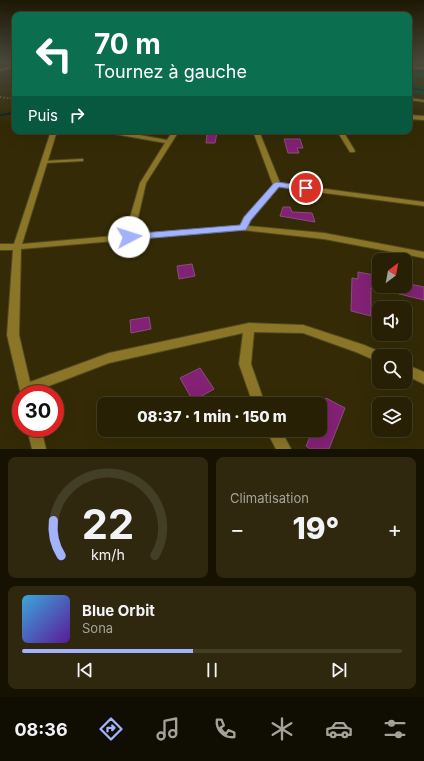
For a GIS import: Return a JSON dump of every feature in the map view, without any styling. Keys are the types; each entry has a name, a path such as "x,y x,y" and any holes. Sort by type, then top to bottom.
{"street":[{"path":"412,100 424,101"},
{"path":"412,117 424,118"},
{"path":"24,385 13,335 18,247 53,134"},
{"path":"125,134 169,142"},
{"path":"129,237 143,183 174,134"},
{"path":"257,134 277,185"},
{"path":"342,134 352,151"},
{"path":"277,185 424,204"},
{"path":"243,228 247,219 277,185"},
{"path":"0,247 18,247 243,228 324,236 424,255"},
{"path":"43,385 109,358 249,327 303,329 360,348 372,354"},
{"path":"249,327 245,364 257,397"},
{"path":"412,372 424,378"},
{"path":"36,437 39,449"},
{"path":"277,437 284,449"}],"lane":[{"path":"44,162 81,160"}],"path":[{"path":"0,97 12,99"}],"green space":[{"path":"412,83 424,86 424,94 412,93"}],"building":[{"path":"207,134 217,134 215,143 206,143"},
{"path":"284,139 300,139 303,148 297,148 299,153 288,153"},
{"path":"283,207 290,207 292,212 312,213 315,222 280,216"},
{"path":"192,264 195,276 179,279 177,266"},
{"path":"358,272 372,275 371,316 351,311 352,278 358,279"},
{"path":"412,284 424,287 424,300 395,293 412,293"},
{"path":"149,317 151,329 131,333 130,320"},
{"path":"200,368 214,389 200,397 191,397 180,378"},
{"path":"327,399 345,408 329,449 310,449 306,446 310,437 327,437"}],"waterway":[{"path":"412,85 414,89"},
{"path":"414,89 424,90"},
{"path":"0,115 9,114 12,112"}],"route":[{"path":"129,237 243,228 247,219 277,185 306,188"}]}
